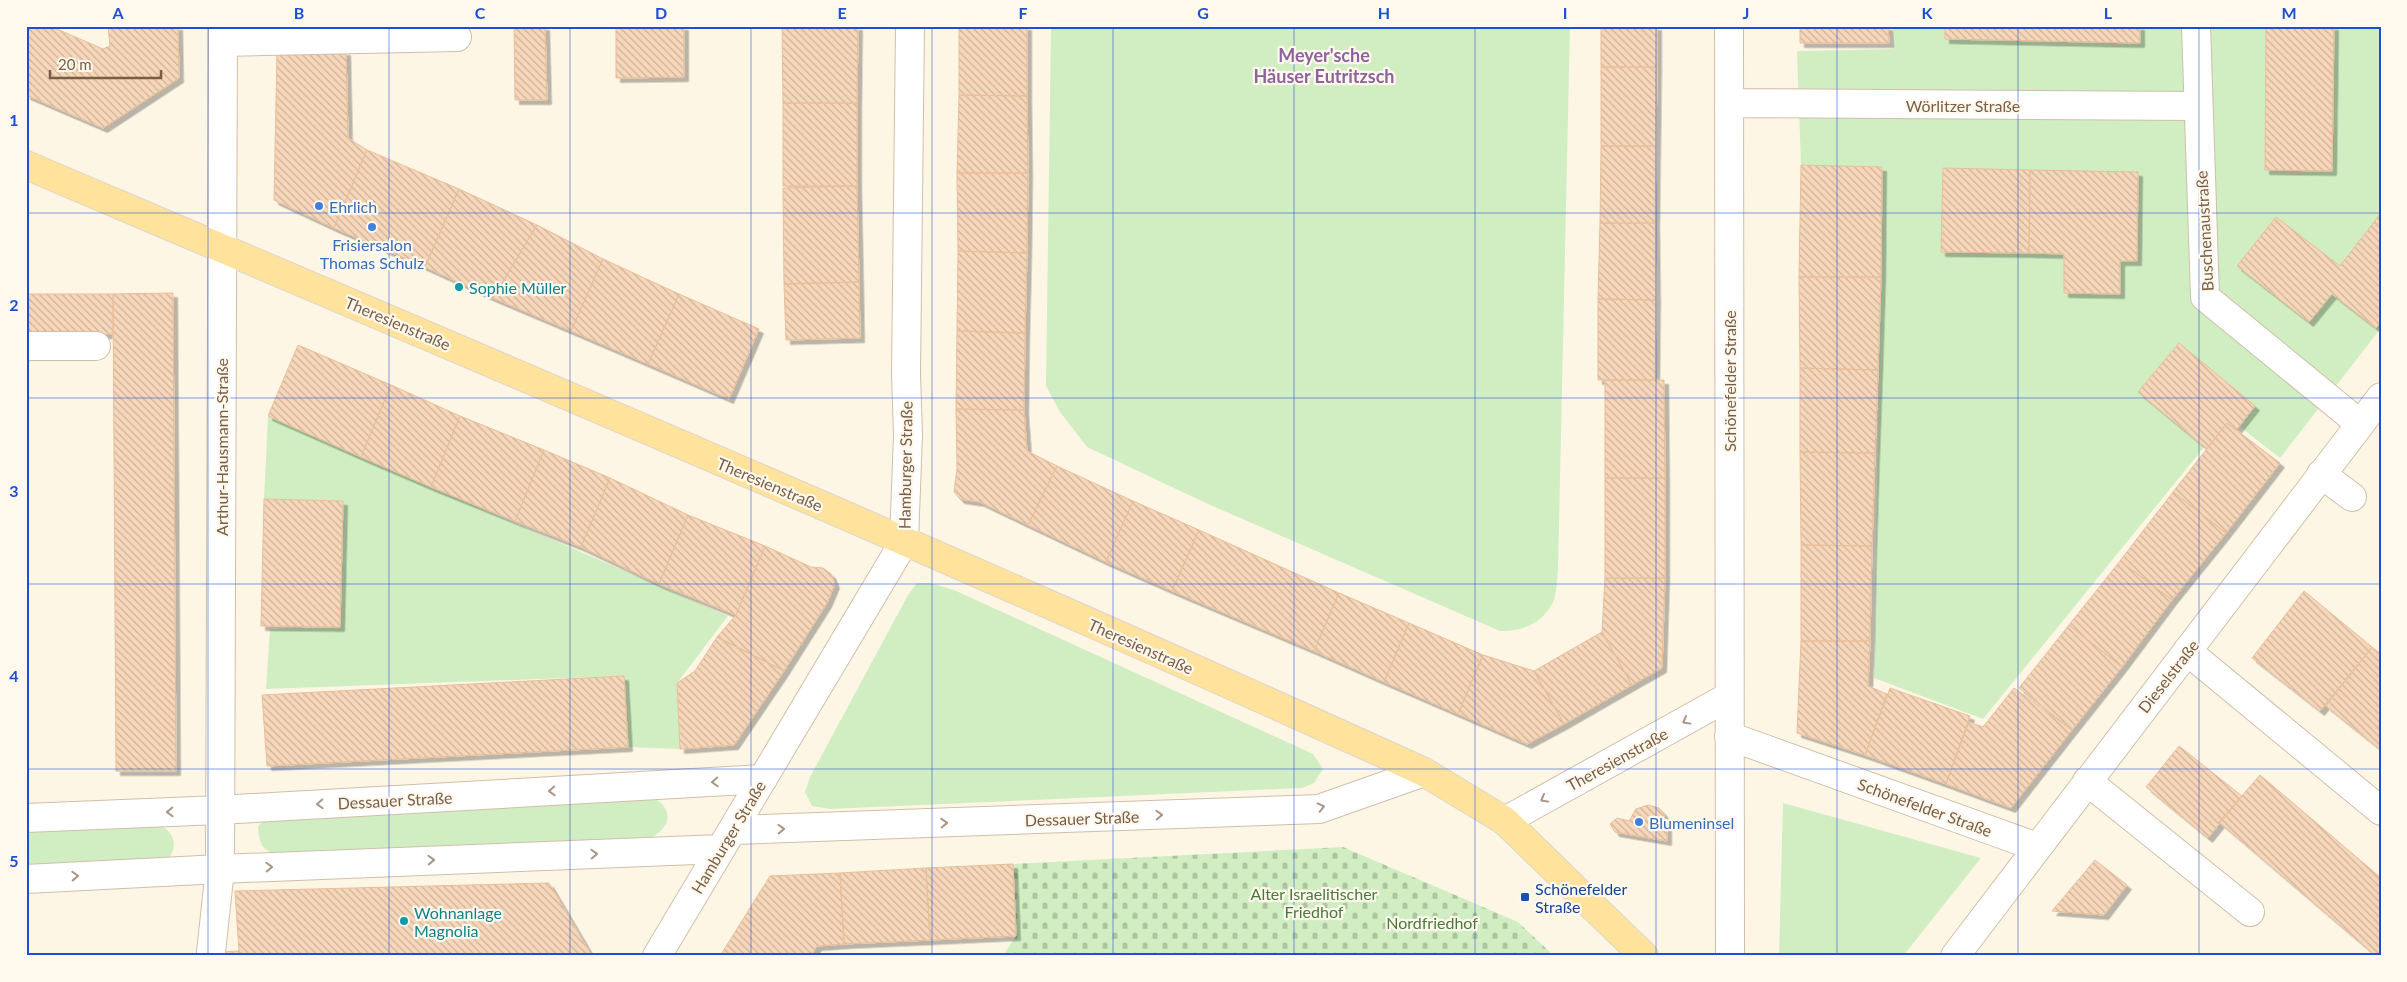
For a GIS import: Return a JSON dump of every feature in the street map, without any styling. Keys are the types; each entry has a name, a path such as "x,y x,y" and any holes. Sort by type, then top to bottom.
{"main road":[{"name":"Theresienstraße","path":"26,165 222,247 904,542 1424,772 1504,821 1633,952"}],"street":[{"name":"Hamburger Straße","path":"656,956 727,840 861,610 904,542 908,434 906,374 910,26"},
{"name":"Schönefelder Straße","path":"1729,26 1728,697 1730,956"},
{"name":"Buschenaustraße","path":"2196,26 2205,297 2360,423"},
{"path":"223,34 457,37"},
{"name":"Arthur-Hausmann-Straße","path":"211,952 220,869 223,34"},
{"name":"Wörlitzer Straße","path":"1729,103 2198,106"},
{"path":"26,346 96,346"},
{"name":"Dieselstraße","path":"1955,956 2381,397"},
{"path":"2321,474 2352,497"},
{"path":"2187,651 2381,811"},
{"name":"Theresienstraße","path":"1504,821 1728,697"},
{"name":"Schönefelder Straße","path":"1729,736 2037,847"},
{"name":"Dessauer Straße","path":"26,879 1319,809 1424,772"},
{"name":"Dessauer Straße","path":"26,818 219,810 763,779"},
{"path":"2087,781 2250,912"}],"green space":[{"path":"1051,26 1570,26 1558,570 1553,602 1544,616 1538,621 1524,628 1500,631 1208,504 1087,447 1060,412 1046,386"},
{"path":"1893,26 2381,26 2381,328 2280,458 2240,427 2255,406 2179,343 2138,392 2205,446 1983,719 1874,678 1882,167 1801,165 1797,51 1893,49"},
{"path":"268,416 728,616 677,683 680,749 628,747 623,676 266,689 270,629 340,627 343,501 264,499"},
{"path":"917,583 930,583 954,590 1313,754 1323,769 1314,783 1302,788 830,809 812,806 805,792 810,777 908,595"},
{"path":"647,794 663,805 668,817 662,829 647,840 284,856 272,853 261,844 258,826 266,818"},
{"path":"1783,803 1981,858 1903,956 1779,956"},
{"path":"157,823 167,830 173,838 174,847 169,859 26,870 26,830"},
{"name":"Alter Israelitischer Friedhof","path":"1343,847 1518,922 1554,956 1003,956 1016,936 1013,864"}],"building":[{"path":"26,26 50,26 103,49 110,46 108,26 178,28 179,78 103,128 26,95"},
{"path":"113,26 178,26 178,28 113,28"},
{"path":"514,26 545,26 547,100 515,100"},
{"path":"616,26 684,26 684,77 616,78"},
{"path":"782,26 858,26 857,103 783,103"},
{"path":"959,26 1027,26 1027,96 959,95"},
{"path":"1601,26 1657,26 1657,67 1601,67"},
{"path":"1800,26 1888,26 1889,43 1800,43"},
{"path":"1945,26 2140,26 2140,43 1945,39"},
{"path":"2266,26 2334,26 2332,171 2265,170"},
{"path":"277,51 346,51 348,138 367,150 334,228 274,200"},
{"path":"1601,67 1657,67 1656,146 1601,146"},
{"path":"959,95 1027,96 1028,173 957,173"},
{"path":"783,103 857,103 857,186 783,186"},
{"path":"1601,146 1656,146 1655,223 1600,223"},
{"path":"367,150 459,189 425,267 334,228"},
{"path":"1801,165 1882,167 1881,277 1799,277"},
{"path":"1943,168 2030,170 2029,253 1941,252"},
{"path":"2030,170 2138,172 2137,261 2120,261 2120,294 2064,293 2064,254 2029,253"},
{"path":"957,173 1028,173 1027,253 958,251"},
{"path":"857,186 859,282 784,284 783,188"},
{"path":"459,189 537,225 493,298 425,267"},
{"path":"2381,213 2381,322 2376,328 2332,294 2309,322 2237,266 2276,217 2340,266"},
{"path":"1600,223 1655,223 1656,300 1598,299"},
{"path":"537,225 603,259 571,331 493,298"},
{"path":"958,251 1027,253 1025,333 957,331"},
{"path":"603,259 679,294 648,364 571,331"},
{"path":"1799,277 1881,277 1878,370 1800,368"},
{"path":"859,282 860,338 786,340 784,284"},
{"path":"173,293 176,771 116,771 113,294"},
{"path":"26,294 113,294 113,334 26,335"},
{"path":"679,294 759,329 729,399 648,364"},
{"path":"1598,299 1656,300 1655,380 1598,380"},
{"path":"957,331 1025,333 1024,410 956,409"},
{"path":"2179,343 2255,406 2236,430 2227,423 2207,449 2138,392"},
{"path":"298,345 391,385 361,457 268,416"},
{"path":"1800,368 1878,370 1875,453 1800,452"},
{"path":"1605,380 1664,380 1665,478 1605,478"},
{"path":"391,385 460,416 431,487 361,457"},
{"path":"956,409 1024,410 1027,451 1057,466 1028,525 980,502 960,499 954,492 957,469"},
{"path":"460,416 544,450 515,521 431,487"},
{"path":"2227,423 2280,463 2226,533 2173,492"},
{"path":"544,450 610,478 581,547 515,521"},
{"path":"1800,452 1875,453 1872,546 1801,545"},
{"path":"1057,466 1133,501 1106,562 1028,525"},
{"path":"610,478 688,515 659,584 581,547"},
{"path":"1605,478 1665,478 1665,578 1605,578"},
{"path":"2173,492 2226,533 2172,600 2120,561"},
{"path":"264,499 343,501 340,627 261,626"},
{"path":"1133,501 1199,530 1172,591 1106,562"},
{"path":"688,515 765,546 736,615 659,584"},
{"path":"1199,530 1339,593 1314,651 1172,591"},
{"path":"1801,545 1872,546 1870,641 1801,641"},
{"path":"765,546 811,567 823,568 831,574 835,584 827,603 784,671 717,637 736,615"},
{"path":"2120,561 2172,600 2122,667 2069,625"},
{"path":"1605,578 1665,578 1662,668 1632,685 1602,632"},
{"path":"2304,591 2372,647 2320,711 2252,658"},
{"path":"1339,593 1409,623 1384,682 1314,651"},
{"path":"1409,623 1483,655 1458,714 1384,682"},
{"path":"2069,625 2122,667 2072,730 2019,688"},
{"path":"1602,632 1632,685 1564,724 1534,671"},
{"path":"717,637 784,671 734,745 680,749 677,683 695,671"},
{"path":"1801,641 1870,641 1868,686 1887,694 1865,755 1797,733"},
{"path":"2372,647 2381,654 2381,750 2326,706"},
{"path":"1483,655 1534,671 1564,724 1527,744 1458,714"},
{"path":"624,676 628,747 267,766 262,695"},
{"path":"1890,688 1970,716 1946,784 1865,755"},
{"path":"2014,688 2072,730 2011,808 1946,784 1969,722 1983,727"},
{"path":"2179,746 2242,796 2208,838 2146,787"},
{"path":"2260,775 2381,878 2381,956 2376,956 2219,822"},
{"name":"Blumeninsel","path":"1648,805 1659,808 1664,814 1663,826 1667,826 1667,841 1615,832 1610,824 1617,818 1629,821 1636,809"},
{"path":"2095,860 2127,885 2104,915 2052,911"},
{"path":"1013,864 1016,936 930,940 926,868"},
{"path":"926,868 930,940 844,944 840,873"},
{"path":"840,873 844,944 817,946 811,956 720,956 770,876"},
{"name":"Wohnanlage Magnolia","path":"549,883 592,956 185,956 185,954 239,951 235,891"}],"place":[{"name":"Ehrlich","path":"319,206"},
{"name":"Frisiersalon Thomas Schulz","path":"372,227"},
{"name":"Sophie Müller","path":"459,287"},
{"name":"Blumeninsel","path":"1639,822"},
{"name":"Schönefelder Straße","path":"1525,897"},
{"name":"Wohnanlage Magnolia","path":"404,921"}],"district":[{"name":"Meyer'sche Häuser Eutritzsch","path":"1324,65"}],"park label":[{"name":"Nordfriedhof","path":"1432,922"}]}
